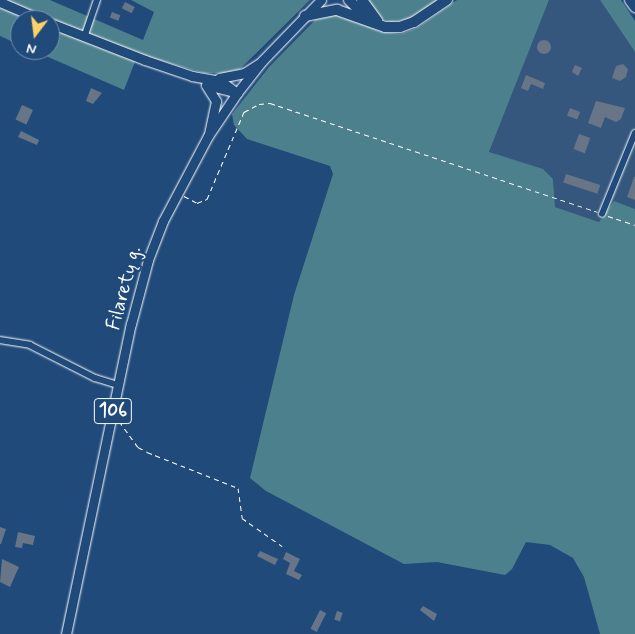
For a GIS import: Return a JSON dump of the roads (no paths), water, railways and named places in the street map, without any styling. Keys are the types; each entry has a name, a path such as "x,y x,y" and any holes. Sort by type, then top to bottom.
{"highway":[{"path":"349,0 366,18"},
{"path":"305,16 337,10 392,28 406,26 447,0"},
{"path":"630,0 635,8"},
{"path":"364,2 379,24"}],"main road":[{"name":"Filaretų g.","path":"66,634 118,385 148,260 176,193 208,136 237,93 262,61 321,0"},
{"path":"0,2 19,10"},
{"path":"60,28 192,76 206,84 237,93"},
{"path":"192,76 215,78 236,76 262,61"},
{"path":"215,78 227,84 237,93"},
{"path":"206,84 216,101 208,136"}],"street":[{"path":"84,38 97,0"},
{"path":"602,214 635,133"},
{"path":"0,340 30,345 95,378 118,385"}]}
